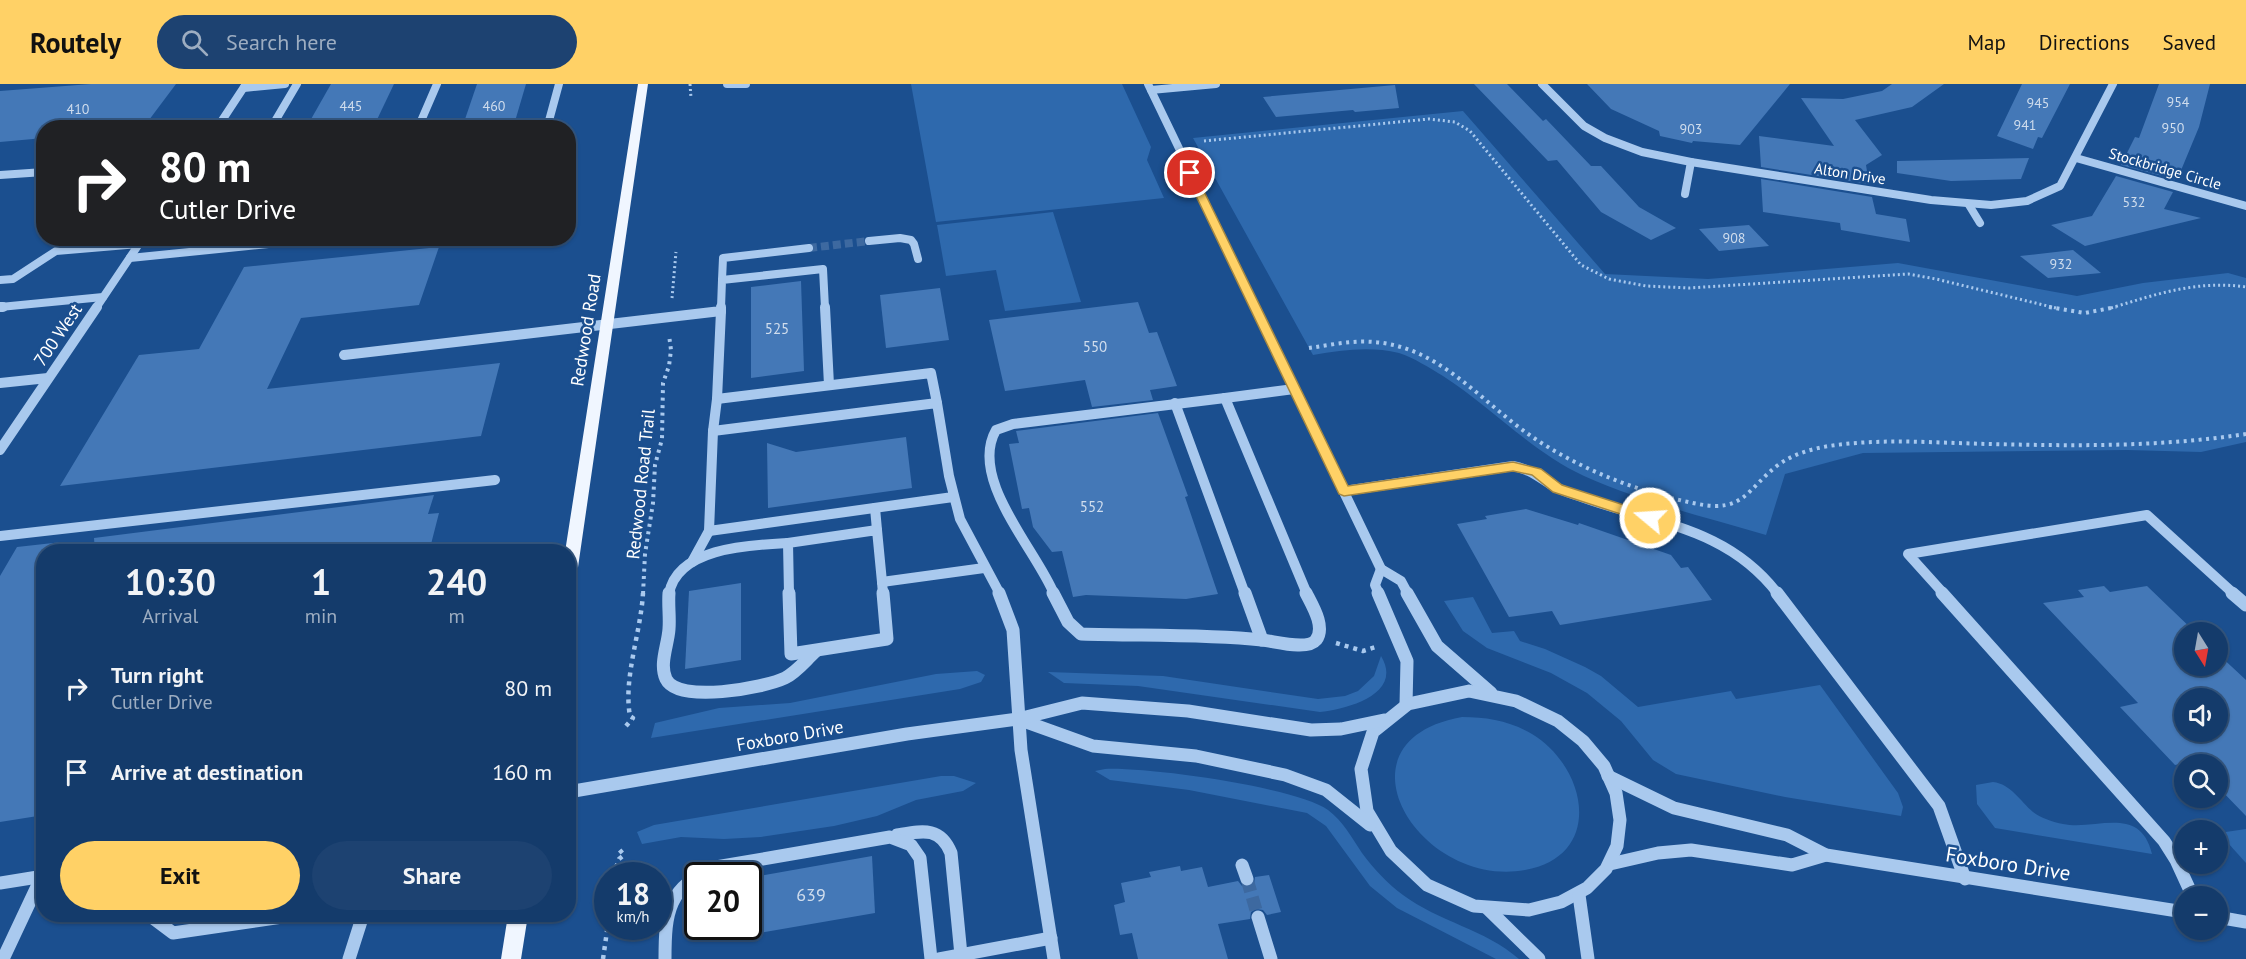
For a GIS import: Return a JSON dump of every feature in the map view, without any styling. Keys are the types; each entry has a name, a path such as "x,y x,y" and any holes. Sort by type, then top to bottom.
{"main road":[{"name":"Redwood Road","path":"574,544 643,84"},
{"path":"511,959 517,922"}],"street":[{"path":"222,120 245,86 285,84"},
{"path":"276,120 297,84"},
{"path":"421,120 436,84"},
{"path":"549,120 559,84"},
{"path":"727,84 746,84"},
{"path":"1216,84 1149,87 1381,569 1401,581 1437,646 1492,694"},
{"name":"Alton Drive","path":"1542,84 1577,120 1605,138 1642,152 1691,162 1969,205 2018,202 2051,192 2060,186 2113,84"},
{"name":"Stockbridge Circle","path":"2076,158 2246,206"},
{"path":"1685,194 1691,162"},
{"path":"0,175 36,172"},
{"path":"1969,205 1980,223"},
{"path":"869,241 896,238 909,240 915,245 918,259"},
{"path":"0,280 13,279 56,251 98,246"},
{"name":"700 West","path":"0,450 137,246"},
{"path":"129,258 248,246"},
{"path":"692,562 709,531 723,258 809,248"},
{"path":"722,280 824,269 829,385"},
{"path":"0,307 104,297"},
{"path":"344,355 721,311"},
{"path":"717,399 932,373 953,497 969,540 1000,593 1013,630 1017,667 1018,719 1030,815 1054,959"},
{"path":"0,383 48,378"},
{"path":"1226,397 1320,625 1318,638 1306,645 1262,640 1081,634 1071,627 1057,606 1047,579 1016,531 999,494 989,446 993,432 998,427 1013,424 1175,403 1226,397 1294,389"},
{"path":"713,431 937,403"},
{"path":"1175,403 1262,640"},
{"path":"1344,491 1513,466 1536,472 1558,489 1710,538 1747,558 1763,574 1939,806 1965,879"},
{"path":"0,536 495,480"},
{"path":"709,531 953,497"},
{"path":"788,543 791,654 887,639 875,508"},
{"path":"2188,886 2171,850 2164,841 1908,554 2147,515 2246,605"},
{"path":"817,650 786,677 774,681 712,692 676,690 670,685 664,671 670,588 677,574 692,562 719,552 877,530"},
{"path":"882,582 984,568"},
{"path":"1381,569 1375,585 1407,661 1406,705"},
{"path":"1446,692 1492,694 1532,706 1569,729 1598,758 1616,794 1620,830 1617,848 1610,864 1602,876 1579,895 1564,902 1527,910 1487,908 1463,902 1419,878 1384,846 1364,807 1360,768 1369,742 1384,720 1406,705 1425,697 1446,692"},
{"name":"Foxboro Drive","path":"576,791 917,732 1018,719 1082,703 1188,711 1311,730 1341,729 1384,720"},
{"name":"Foxboro Drive","path":"1018,719 1093,746 1196,756 1244,765 1310,783 1339,799 1373,827"},
{"name":"Foxboro Drive","path":"1608,776 1674,808 1787,835 1826,855 1965,879 2174,910"},
{"path":"665,959 667,912 671,898 690,878 716,867 928,832 940,835 947,841 951,853 961,955"},
{"path":"890,837 914,844 918,852 922,865 931,959"},
{"name":"Foxboro Drive","path":"1610,864 1658,853 1691,850 1792,866 1826,855"},
{"path":"1242,865 1246,879"},
{"path":"0,883 36,877"},
{"path":"3,959 36,891"},
{"path":"1579,895 1588,959"},
{"path":"1487,908 1539,959"},
{"path":"1258,917 1271,959"},
{"path":"2228,919 2246,922"},
{"path":"158,922 173,933 248,922"},
{"path":"349,959 361,922"},
{"path":"939,959 1051,938"}],"path":[{"path":"690,84 691,98"},
{"path":"1204,141 1429,119 1455,122 1470,131 1581,265 1592,274 1623,283 1657,286 1721,286 1871,274 1910,274 2085,313 2099,312 2169,290 2221,285 2246,287"},
{"name":"Redwood Road Trail","path":"626,726 633,718 630,716 628,705 642,619 645,554 653,504 655,465 662,439 663,383 669,366 671,350 670,317 671,301 675,289 676,252"},
{"path":"1309,348 1375,342 1396,345 1420,353 1458,376 1531,435 1578,463 1645,490 1722,508 1740,502 1756,490 1772,470 1790,457 1814,448 1835,445 1874,443 2188,444 2246,434"},
{"path":"1345,645 1363,651 1379,646"},
{"path":"617,847 624,855 618,862"},
{"path":"603,959 606,940"}],"shaded area":[{"path":"911,84 1122,84 1151,147 1147,160 1164,198 936,222"},
{"path":"1463,111 1605,274 1708,279 1898,263 2077,296 2143,283 2228,273 2246,278 2246,442 2201,452 2127,450 1863,453 1785,474 1766,535 1651,501 1584,476 1547,455 1461,388 1422,363 1399,353 1367,349 1313,355 1193,138"},
{"path":"1053,212 1081,302 1005,311 996,270 946,276 937,225"},
{"path":"1473,597 1492,633 1514,631 1520,641 1545,649 1601,676 1638,707 1731,691 1736,699 1820,685 1898,793 1903,807 1901,816 1785,797 1676,774 1653,760 1621,721 1587,693 1551,673 1487,648 1463,631 1444,601"},
{"path":"1381,656 1386,669 1385,680 1379,690 1357,703 1320,712 1138,686 1064,683 1048,672 1163,676 1318,699 1345,696 1358,691 1374,676"},
{"path":"977,671 985,675 981,682 960,689 651,738 655,723 719,708 790,703 936,674"},
{"path":"1462,717 1498,721 1524,730 1551,749 1566,768 1575,788 1579,810 1577,830 1567,848 1550,862 1525,870 1486,870 1452,857 1423,836 1404,810 1395,781 1400,754 1422,731"},
{"path":"1105,769 1153,771 1221,780 1255,786 1311,802 1328,810 1338,819 1371,865 1403,895 1432,912 1492,940 1519,959 1496,959 1397,908 1370,886 1326,826 1307,813 1189,790 1110,780 1095,771"},
{"path":"941,776 954,776 976,783 963,791 916,800 877,816 834,826 761,837 724,839 681,837 642,844 637,832 654,825"},
{"path":"1993,782 2005,786 2033,812 2051,821 2076,825 2127,824 2138,829 2146,839 2152,854 1995,828 1977,804 1976,785"},
{"path":"2246,829 2246,863 2228,843 2228,832"}],"building":[{"path":"91,84 176,84 149,120 36,120 36,139 0,142 0,91"},
{"path":"331,84 394,84 377,120 311,120"},
{"path":"477,84 526,84 515,120 465,120"},
{"path":"1474,84 1507,84 1543,121 1546,119 1591,166 1601,166 1639,207 1676,228 1651,240 1601,212 1557,160 1548,161"},
{"path":"1587,84 1790,84 1740,145 1693,141 1692,143 1660,136 1659,131 1611,109"},
{"path":"1892,84 1944,84 1912,107 1855,120 1882,155 1866,165 1869,184 1761,167 1759,136 1834,146 1801,98 1843,99 1882,91"},
{"path":"2022,84 2070,84 2042,138 2038,137 2033,149 1997,136"},
{"path":"2159,84 2210,84 2199,127 2177,180 2121,165 2135,137 2139,138"},
{"path":"1395,85 1399,108 1276,117 1263,97"},
{"path":"2029,158 2021,179 1951,181 1897,173 1897,161"},
{"path":"2116,176 2173,192 2164,209 2201,218 2085,246 2051,225 2092,216"},
{"path":"1761,179 1872,197 1876,214 1906,219 1910,242 1841,230 1840,223 1763,212"},
{"path":"1749,225 1769,246 1719,251 1699,229"},
{"path":"439,247 419,305 301,318 267,389 500,363 481,436 60,486 139,355 199,349 244,267"},
{"path":"2073,250 2101,273 2048,278 2020,256"},
{"path":"801,281 804,371 751,378 751,287"},
{"path":"940,288 949,340 886,348 880,295"},
{"path":"1138,302 1149,333 1157,332 1177,386 1150,390 1153,400 1092,407 1085,380 1005,391 989,320"},
{"path":"1158,413 1188,496 1185,497 1218,594 1186,599 1086,595 1073,597 1062,551 1052,552 1033,527 1029,508 1022,509 1009,444 1019,443 1016,431"},
{"path":"906,437 912,488 768,508 767,443 796,452"},
{"path":"434,495 428,514 439,513 431,544 94,544 94,538"},
{"path":"1526,509 1578,525 1579,523 1671,555 1681,568 1688,567 1712,600 1560,625 1552,611 1509,617 1457,524 1487,519 1485,516"},
{"path":"36,545 36,816 0,822 0,576 17,547"},
{"path":"741,583 741,660 685,669 689,591"},
{"path":"2104,586 2110,592 2147,586 2185,622 2174,622 2174,676 2228,676 2228,663 2246,680 2246,816 2228,797 2228,754 2174,754 2174,764 2120,707 2138,703 2043,603 2084,597 2078,590"},
{"path":"872,856 875,913 762,933 762,876"},
{"path":"1180,866 1181,871 1202,867 1208,887 1238,881 1242,886 1249,887 1254,884 1255,877 1269,875 1281,912 1267,915 1263,910 1256,909 1251,912 1250,919 1218,924 1228,959 1138,959 1132,933 1120,935 1114,905 1125,902 1121,883 1151,877 1149,872"}],"tunnel":[{"path":"809,248 869,241"},
{"path":"1247,879 1258,917"}],"route":[{"path":"1190,173 1344,491 1513,466 1536,472 1558,489 1650,518"}]}
